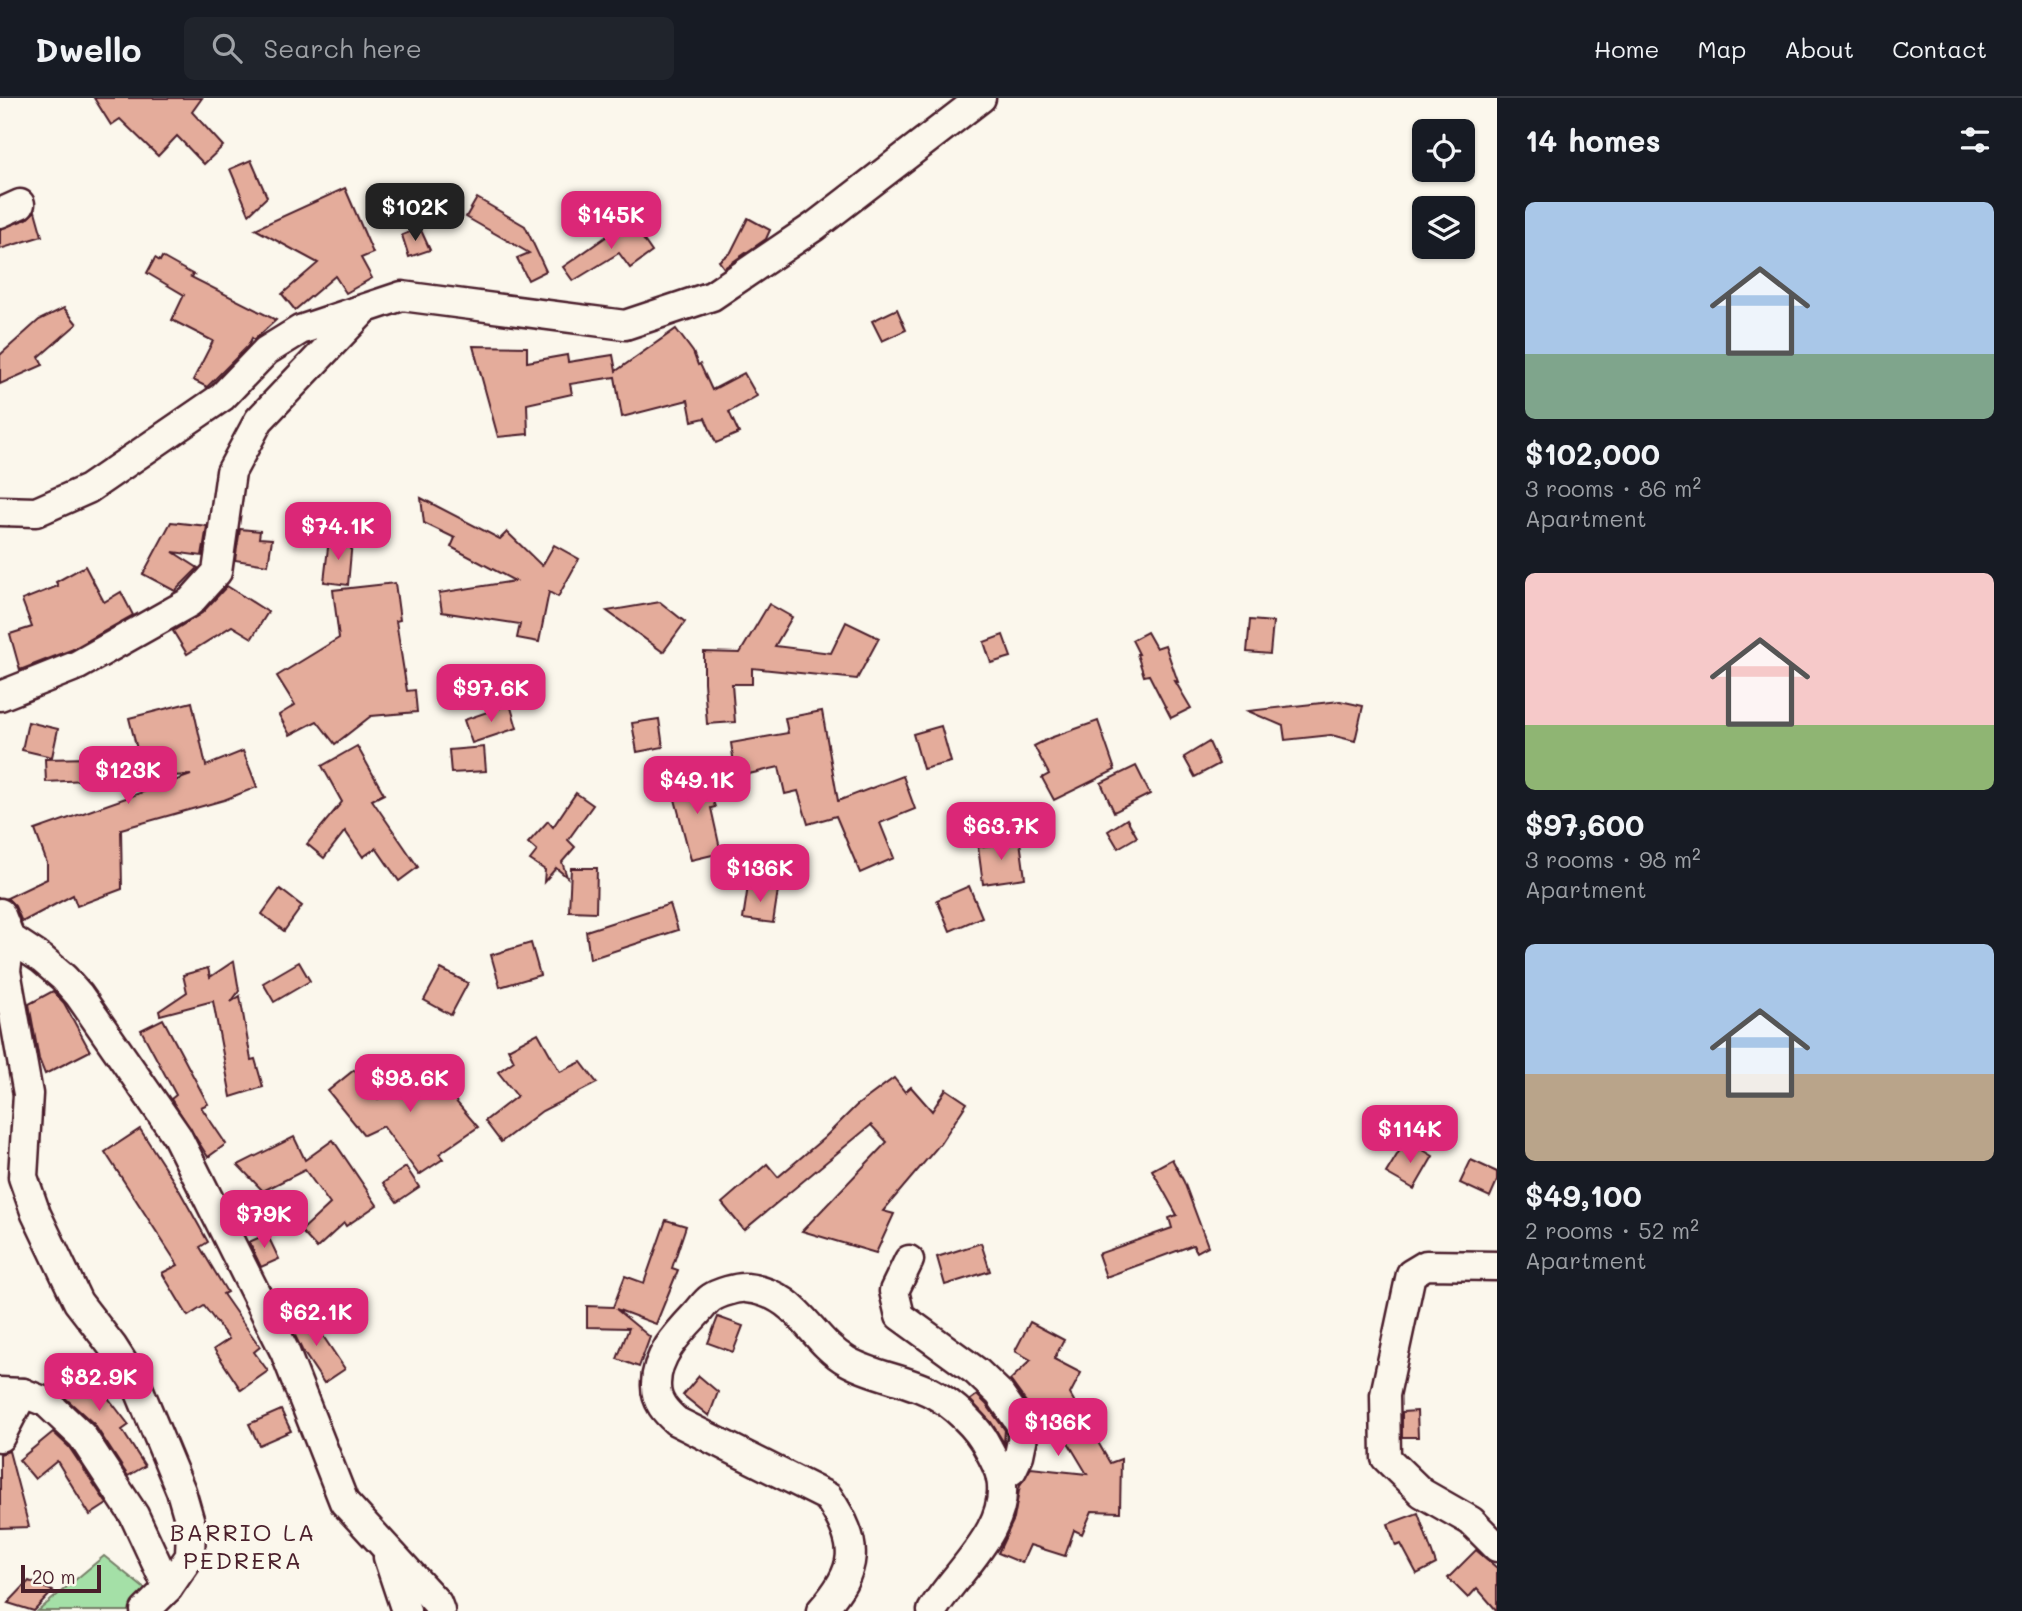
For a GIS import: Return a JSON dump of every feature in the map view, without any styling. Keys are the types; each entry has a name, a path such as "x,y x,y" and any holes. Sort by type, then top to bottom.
{"street":[{"path":"0,511 36,512 88,489 222,397 266,351 300,330 402,296 625,325 712,296 815,226 981,98"},
{"path":"0,696 78,665 190,602 217,572 231,472 259,420 366,307"},
{"path":"5,926 64,978 79,995 177,1136 285,1352 344,1502 437,1604 440,1611"},
{"path":"5,926 6,971 28,1094 23,1177 36,1214 78,1302 112,1346 137,1385 181,1491 191,1526 190,1556 168,1588 145,1611"},
{"path":"909,1260 894,1291 900,1316 977,1372 999,1393 1020,1423 1023,1436 1019,1455 1012,1470 1001,1478"},
{"path":"1497,1266 1426,1265 1411,1274 1385,1395 1386,1458 1422,1493 1471,1521 1497,1547"},
{"path":"821,1611 834,1597 850,1568 851,1544 843,1521 828,1497 677,1421 662,1409 655,1387 661,1361 677,1335 711,1298 744,1287 766,1293 796,1309 830,1348 849,1362 933,1393 960,1414 984,1439 1001,1478 1001,1498 993,1525 980,1549 932,1611"},
{"path":"0,1437 12,1393 46,1402 82,1436 135,1515 168,1588"},
{"path":"385,1547 406,1611"}],"green space":[{"path":"104,1556 151,1594 130,1611 38,1611"}],"building":[{"path":"94,98 202,98 192,112 223,146 204,164 177,136 158,156 120,119 111,125"},
{"path":"251,160 267,197 249,214 230,169"},
{"path":"345,188 373,253 361,258 372,278 346,293 335,276 295,310 282,294 318,263 255,229"},
{"path":"477,198 525,226 546,271 528,280 517,258 529,253 466,217"},
{"path":"35,211 42,236 0,249 0,229 27,219"},
{"path":"748,218 770,230 766,239 724,268 719,261 731,252"},
{"path":"630,220 652,252 630,268 619,253 573,281 563,267"},
{"path":"420,228 430,250 409,257 402,235"},
{"path":"162,257 194,275 191,277 276,320 254,340 252,338 248,346 207,387 193,380 213,341 172,320 184,295 147,273 155,258 160,261"},
{"path":"64,308 77,324 39,357 43,365 0,384 0,355 39,320"},
{"path":"897,309 906,330 882,341 872,321"},
{"path":"676,329 693,352 712,390 744,373 757,396 729,412 739,433 716,443 705,418 692,421 688,400 622,417 615,377 570,384 572,394 527,404 528,434 498,437 473,346 527,347 527,362 567,355 568,362 613,355 616,371"},
{"path":"421,498 500,539 507,532 542,566 554,545 579,559 558,597 549,592 539,642 517,638 520,624 442,612 439,593 515,581 451,547 455,538 424,523"},
{"path":"171,522 207,526 202,556 173,552 198,568 175,591 143,574"},
{"path":"240,529 260,531 259,538 272,539 268,565 235,560"},
{"path":"329,539 352,541 348,585 324,582"},
{"path":"85,566 104,602 121,592 133,615 71,650 20,670 10,634 32,627 22,600 58,586 56,582"},
{"path":"395,583 400,620 396,621 407,691 415,690 417,712 371,716 335,744 317,721 290,735 279,715 295,705 277,676 339,638 333,590"},
{"path":"227,586 268,612 252,638 232,626 187,654 173,631 202,613"},
{"path":"660,602 685,622 663,652 607,611"},
{"path":"769,604 792,617 775,646 831,653 846,622 879,638 857,679 752,668 752,684 732,684 735,722 707,724 704,652 740,653"},
{"path":"1250,620 1273,622 1270,654 1247,652"},
{"path":"1147,632 1156,648 1165,645 1178,682 1175,681 1191,708 1171,718 1149,675 1144,676 1139,654 1132,640"},
{"path":"1003,635 1011,657 991,663 984,642"},
{"path":"1340,701 1363,706 1355,741 1331,735 1285,740 1283,726 1248,711"},
{"path":"192,702 206,766 243,751 257,787 224,800 121,829 122,889 77,906 73,895 22,922 15,906 7,898 47,879 47,863 35,830 191,775 46,782 45,759 139,757 129,718"},
{"path":"510,704 517,728 472,743 464,720"},
{"path":"822,711 838,801 903,776 915,809 880,823 894,858 860,873 836,816 808,824 798,791 785,794 779,767 736,777 731,743 788,733 785,718"},
{"path":"659,719 663,747 637,752 632,723"},
{"path":"1098,721 1115,770 1054,800 1042,778 1049,774 1034,746"},
{"path":"28,722 58,729 52,757 22,750"},
{"path":"941,726 951,762 923,769 913,734"},
{"path":"1209,742 1219,764 1195,777 1184,757"},
{"path":"357,746 384,794 372,800 418,867 399,881 376,848 363,857 345,831 324,858 307,844 342,802 322,766"},
{"path":"484,747 486,771 451,773 449,750"},
{"path":"1136,766 1150,794 1114,812 1101,783"},
{"path":"704,774 715,807 711,808 721,853 691,860 671,784"},
{"path":"576,793 593,805 568,840 575,847 562,862 567,877 556,868 544,882 545,870 530,860 537,851 528,843 548,821 553,827"},
{"path":"1127,819 1137,837 1118,848 1108,831"},
{"path":"1020,841 1025,878 983,884 978,847"},
{"path":"571,868 597,868 596,912 569,911"},
{"path":"748,886 778,890 773,923 743,919"},
{"path":"969,886 982,917 950,931 937,900"},
{"path":"280,889 302,906 284,931 262,914"},
{"path":"670,904 678,930 590,959 586,931"},
{"path":"531,943 540,975 500,987 491,955"},
{"path":"234,961 239,991 231,1002 240,996 251,1060 255,1059 263,1087 231,1097 213,1001 160,1015 159,1011 187,992 183,975 208,968 210,977"},
{"path":"299,962 310,981 274,1002 263,983"},
{"path":"441,969 468,983 451,1015 424,1000"},
{"path":"53,991 64,1003 90,1051 45,1074 39,1059 29,1004"},
{"path":"163,1019 208,1104 201,1107 226,1144 208,1157 171,1099 176,1095 141,1030"},
{"path":"538,1033 560,1072 581,1062 597,1083 542,1111 501,1142 485,1121 517,1096 498,1072 514,1061 508,1049"},
{"path":"444,1063 459,1082 447,1091 478,1127 439,1154 443,1159 419,1175 383,1126 364,1135 328,1091 354,1070 378,1099 427,1068 431,1073"},
{"path":"894,1078 905,1092 911,1087 932,1111 946,1089 967,1103 940,1144 883,1211 894,1214 876,1253 802,1231 887,1142 871,1125 744,1230 722,1203 767,1164 778,1177 824,1138 856,1106"},
{"path":"140,1129 178,1188 208,1242 200,1247 227,1292 223,1294 260,1347 254,1352 268,1371 241,1390 214,1349 229,1339 204,1306 188,1316 162,1273 178,1265 105,1152"},
{"path":"294,1137 305,1160 333,1140 377,1205 346,1226 344,1223 317,1248 301,1231 330,1204 305,1170 263,1191 238,1165"},
{"path":"1406,1140 1433,1156 1414,1189 1386,1173"},
{"path":"1172,1159 1184,1182 1208,1246 1197,1252 1193,1245 1106,1277 1098,1254 1172,1228 1169,1218 1177,1215 1152,1170"},
{"path":"1471,1160 1497,1172 1497,1181 1490,1197 1460,1183"},
{"path":"406,1167 419,1187 397,1202 383,1183"},
{"path":"666,1220 686,1226 672,1268 678,1270 656,1324 616,1309 650,1337 639,1367 617,1359 629,1328 587,1327 587,1306 613,1307 625,1276 644,1283"},
{"path":"267,1234 279,1259 261,1267 249,1242"},
{"path":"981,1243 990,1271 945,1285 937,1257"},
{"path":"307,1312 345,1369 324,1383 302,1350 289,1323"},
{"path":"718,1317 743,1326 733,1352 708,1343"},
{"path":"1030,1322 1064,1340 1054,1359 1081,1373 1070,1394 1110,1463 1121,1459 1120,1512 1092,1511 1082,1534 1074,1530 1065,1556 1030,1545 1022,1563 998,1553 1014,1519 1020,1485 1031,1468 1087,1474 1048,1409 1037,1421 1010,1380 1031,1360 1015,1351"},
{"path":"78,1359 100,1378 96,1382 129,1425 122,1430 145,1466 128,1476 94,1424 53,1387"},
{"path":"699,1376 718,1392 709,1416 683,1395"},
{"path":"977,1395 1005,1430 1004,1443 991,1422 970,1400"},
{"path":"281,1410 291,1431 259,1445 249,1424"},
{"path":"1417,1411 1418,1437 1402,1437 1402,1412"},
{"path":"53,1432 69,1447 107,1504 90,1515 57,1461 35,1479 19,1460"},
{"path":"9,1451 29,1527 0,1528 0,1454"},
{"path":"1418,1513 1436,1564 1417,1574 1401,1544 1396,1546 1388,1524"},
{"path":"1476,1550 1497,1568 1497,1611 1477,1588 1468,1598 1448,1578"},
{"path":"29,1581 53,1591 34,1611 8,1603"}],"district":[{"name":"BARRIO LA PEDRERA","path":"243,1547"}]}
